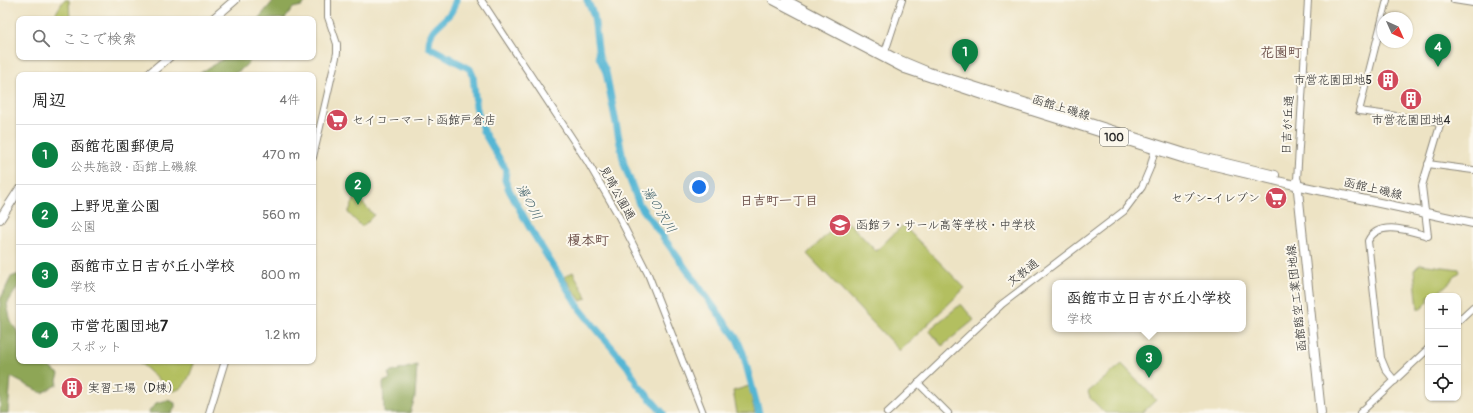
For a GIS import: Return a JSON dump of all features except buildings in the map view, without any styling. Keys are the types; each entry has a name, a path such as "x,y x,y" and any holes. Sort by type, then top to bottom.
{"main road":[{"path":"216,16 235,0"},
{"name":"函館上磯線","path":"773,0 883,55"},
{"name":"函館上磯線","path":"786,0 905,69 930,78 1156,147 1191,160 1425,210 1473,218"},
{"path":"152,72 166,60"},
{"name":"函館臨空工業団地線","path":"1297,183 1321,413"},
{"path":"0,219 16,195"},
{"name":"函館上磯線","path":"1425,210 1473,223"}],"street":[{"path":"316,144 337,53 337,44 328,17 328,0"},
{"name":"見晴公園通","path":"480,0 587,161 616,211 648,274 703,413"},
{"path":"883,55 902,0"},
{"name":"日吉が丘通","path":"1297,183 1310,0"},
{"path":"1387,0 1359,111 1441,122 1422,186 1428,236 1409,230 1383,228 1372,235 1368,244 1381,358 1386,370 1395,381"},
{"path":"1454,0 1473,3"},
{"name":"文教通","path":"887,413 983,320 1013,294 1124,211 1142,187 1150,168 1156,147"},
{"path":"1428,164 1473,170"},
{"path":"1461,318 1473,306"},
{"path":"1360,413 1425,352"},
{"path":"209,413 224,364"},
{"path":"918,383 948,413"}],"green space":[{"path":"64,0 69,0 70,16 54,16"},
{"path":"274,0 307,0 302,6 293,8 287,16 261,16"},
{"path":"221,60 251,60 247,65 236,72 202,72"},
{"path":"356,196 374,215 362,227 348,213"},
{"path":"844,218 876,251 903,225 965,288 900,351 807,254"},
{"path":"1420,264 1459,269 1460,272 1438,293 1425,293 1425,305 1421,309 1418,309 1414,270"},
{"path":"573,272 587,298 581,301 564,277"},
{"path":"16,275 16,290 7,304 11,322 16,330 16,364 45,364 59,374 57,380 58,384 42,393 11,377 8,413 0,413 0,300 11,277"},
{"path":"961,304 974,320 942,346 929,330"},
{"path":"141,364 194,364 185,384 181,388 172,391"},
{"path":"1122,364 1156,400 1142,413 1105,413 1090,398 1088,392"},
{"path":"417,365 415,398 410,413 384,413 383,382 390,379 388,373"},
{"path":"749,386 755,413 737,413 733,391"},
{"path":"168,400 175,403 172,413 148,413 156,403"}],"waterway":[{"name":"湯の川","path":"456,0 451,12 433,31 429,40 429,47 470,69 473,76 476,106 483,131 506,170 505,180 509,190 531,230 580,309 628,367 638,385 663,413"},
{"name":"湯の沢川","path":"587,0 594,16 599,57 606,72 624,164 639,204 737,339 743,353 759,413"}],"place":[{"name":"市営花園団地7","path":"1438,67"},
{"name":"函館花園郵便局","path":"965,72"},
{"name":"市営花園団地5","path":"1388,80"},
{"name":"市営花園団地4","path":"1411,99"},
{"name":"セイコーマート函館戸倉店","path":"337,120"},
{"name":"セブン-イレブン","path":"1276,198"},
{"name":"上野児童公園","path":"358,205"},
{"name":"函館ラ・サール高等学校・中学校","path":"840,225"},
{"name":"函館市立日吉が丘小学校","path":"1149,378"},
{"name":"実習工場（D棟）","path":"72,388"}],"district":[{"name":"花園町","path":"1281,52"},
{"name":"日吉町一丁目","path":"779,201"},
{"name":"榎本町","path":"588,240"}]}
